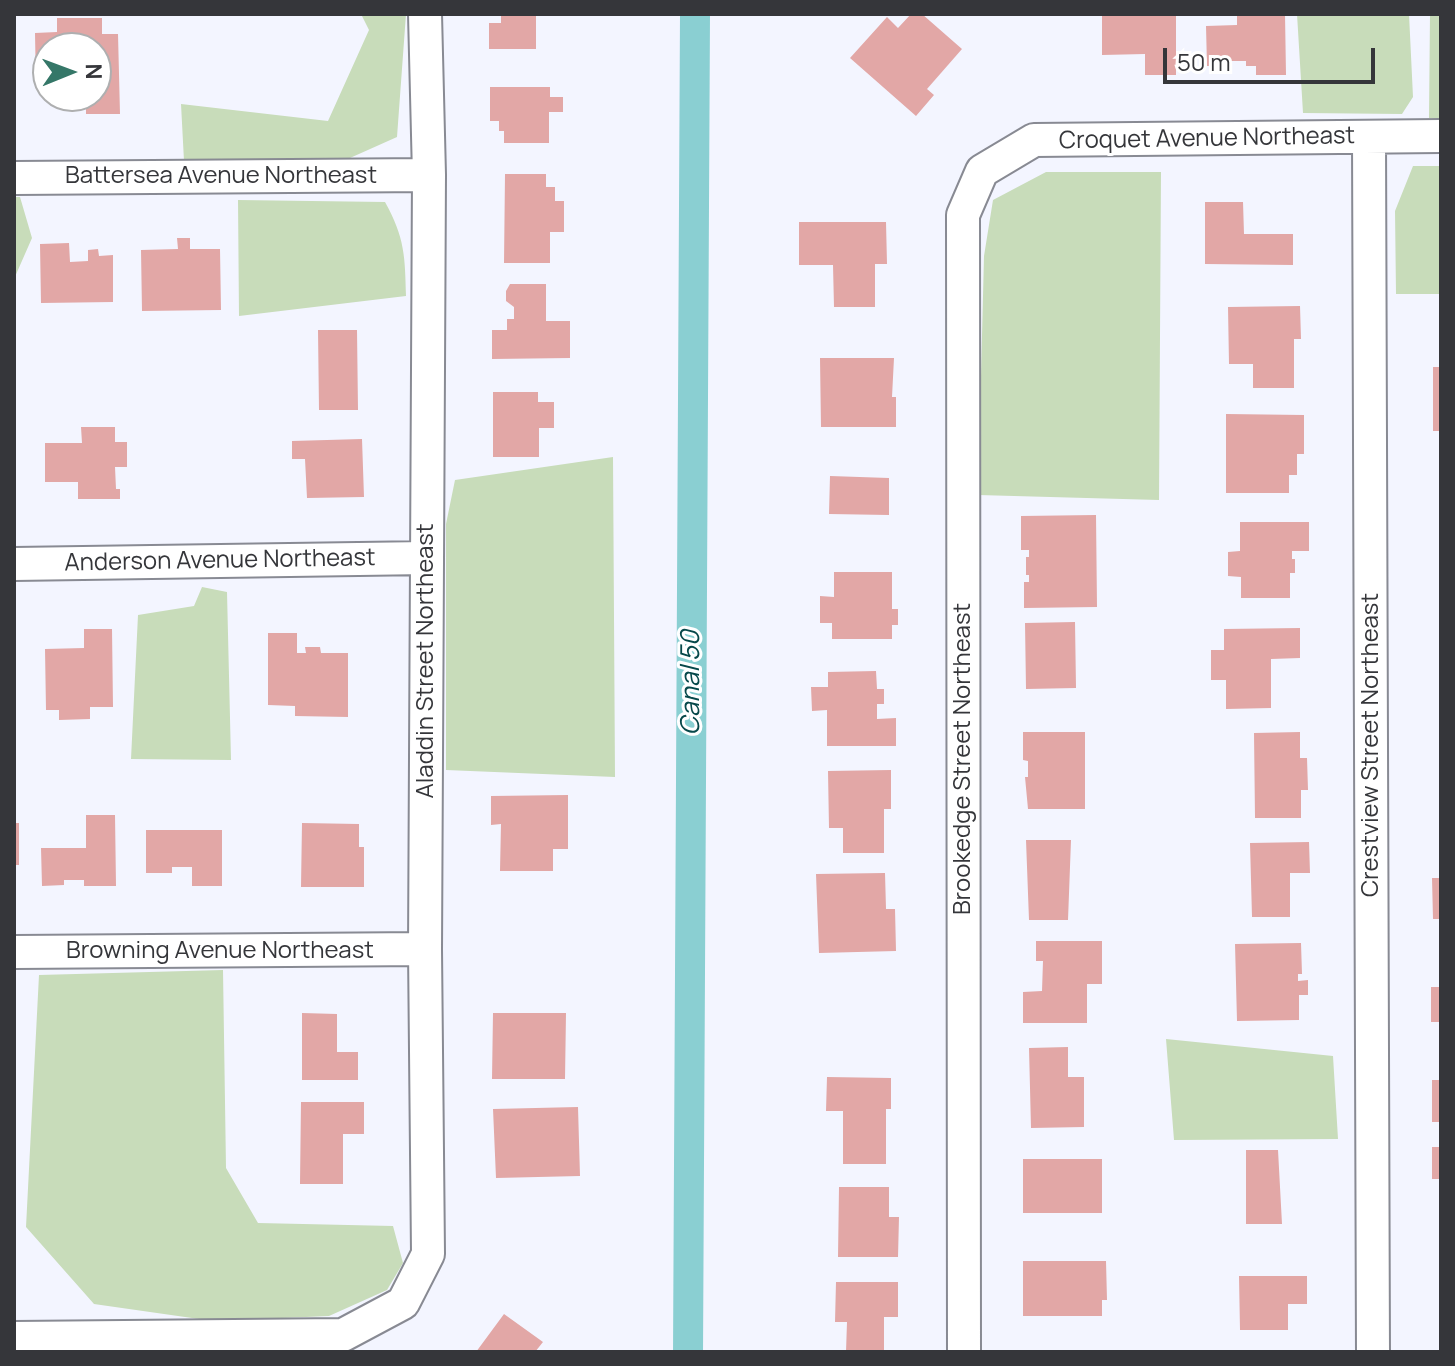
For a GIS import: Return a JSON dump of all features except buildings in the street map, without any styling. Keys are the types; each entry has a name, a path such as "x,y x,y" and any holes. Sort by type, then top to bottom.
{"street":[{"name":"Aladdin Street Northeast","path":"14,1338 343,1335 403,1303 428,1254 425,949 429,175 425,14"},
{"name":"Croquet Avenue Northeast","path":"982,171 1034,140 1441,136"},
{"name":"Crestview Street Northeast","path":"1369,137 1373,1352"},
{"name":"Brookedge Street Northeast","path":"964,1352 963,215 982,171"},
{"name":"Battersea Avenue Northeast","path":"14,178 429,175"},
{"name":"Anderson Avenue Northeast","path":"14,564 427,558"},
{"name":"Browning Avenue Northeast","path":"14,952 425,949"}],"green space":[{"path":"361,14 406,14 397,137 341,162 184,161 181,104 328,121 369,30"},
{"path":"1297,14 1409,14 1413,97 1402,114 1303,113"},
{"path":"1430,14 1441,14 1441,119 1429,118"},
{"path":"1413,166 1441,166 1441,294 1396,294 1395,211"},
{"path":"1046,172 1161,172 1159,500 978,495 984,256 993,200"},
{"path":"14,197 20,197 32,238 14,279"},
{"path":"238,200 385,202 397,226 403,248 406,296 239,316"},
{"path":"613,457 615,777 446,770 446,524 455,480"},
{"path":"202,587 227,592 231,760 131,759 138,615 194,606"},
{"path":"223,970 226,1168 258,1223 393,1226 403,1263 387,1290 329,1316 213,1321 94,1304 26,1227 39,975"},
{"path":"1166,1039 1333,1056 1338,1139 1174,1140"}],"waterway":[{"name":"Canal 50","path":"688,1352 695,14"}]}
